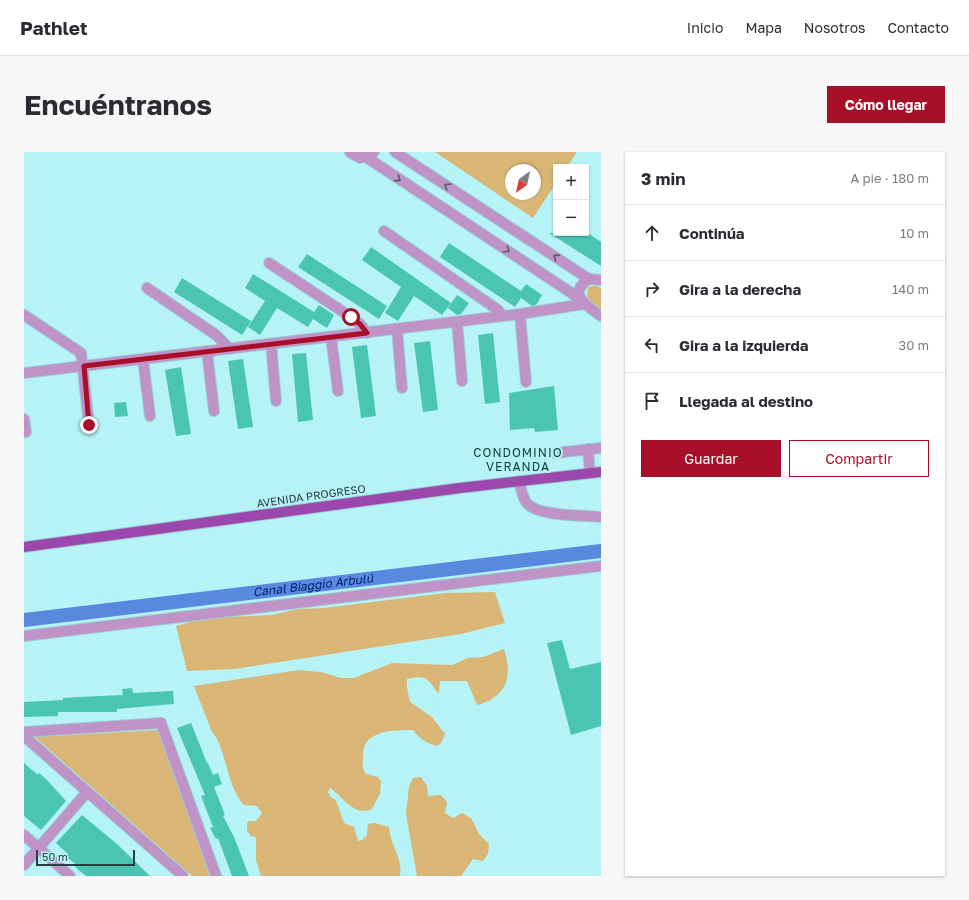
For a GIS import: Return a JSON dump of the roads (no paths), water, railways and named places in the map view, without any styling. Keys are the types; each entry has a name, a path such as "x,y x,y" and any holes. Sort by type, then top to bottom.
{"main road":[{"name":"AVENIDA PROGRESO","path":"24,547 519,481 601,472"}],"street":[{"path":"350,152 355,156 370,155 582,301 601,316"},
{"path":"395,152 589,279 601,280"},
{"path":"384,231 498,310 502,316"},
{"path":"269,263 351,317 360,324 367,333"},
{"path":"582,301 578,292 581,286 589,279"},
{"path":"147,288 216,335 230,349"},
{"path":"24,373 520,314 582,301"},
{"path":"520,314 526,382"},
{"path":"24,315 79,350 82,355 89,425"},
{"path":"457,322 462,381"},
{"path":"397,329 402,388"},
{"path":"331,337 338,391"},
{"path":"271,344 276,402"},
{"path":"207,351 214,411"},
{"path":"143,359 150,416"},
{"path":"24,419 26,432"},
{"path":"555,453 601,448"},
{"path":"588,449 590,473"},
{"path":"519,481 526,502 532,507 547,513 601,517"},
{"path":"24,636 601,566"},
{"path":"24,732 161,723 216,876"},
{"path":"24,736 183,876"},
{"path":"24,865 87,792"},
{"path":"24,835 70,876"}],"waterway":[{"name":"Canal Biaggio Arbulú","path":"24,620 601,551"}],"district":[{"name":"CONDOMINIO VERANDA","path":"518,460"}]}
